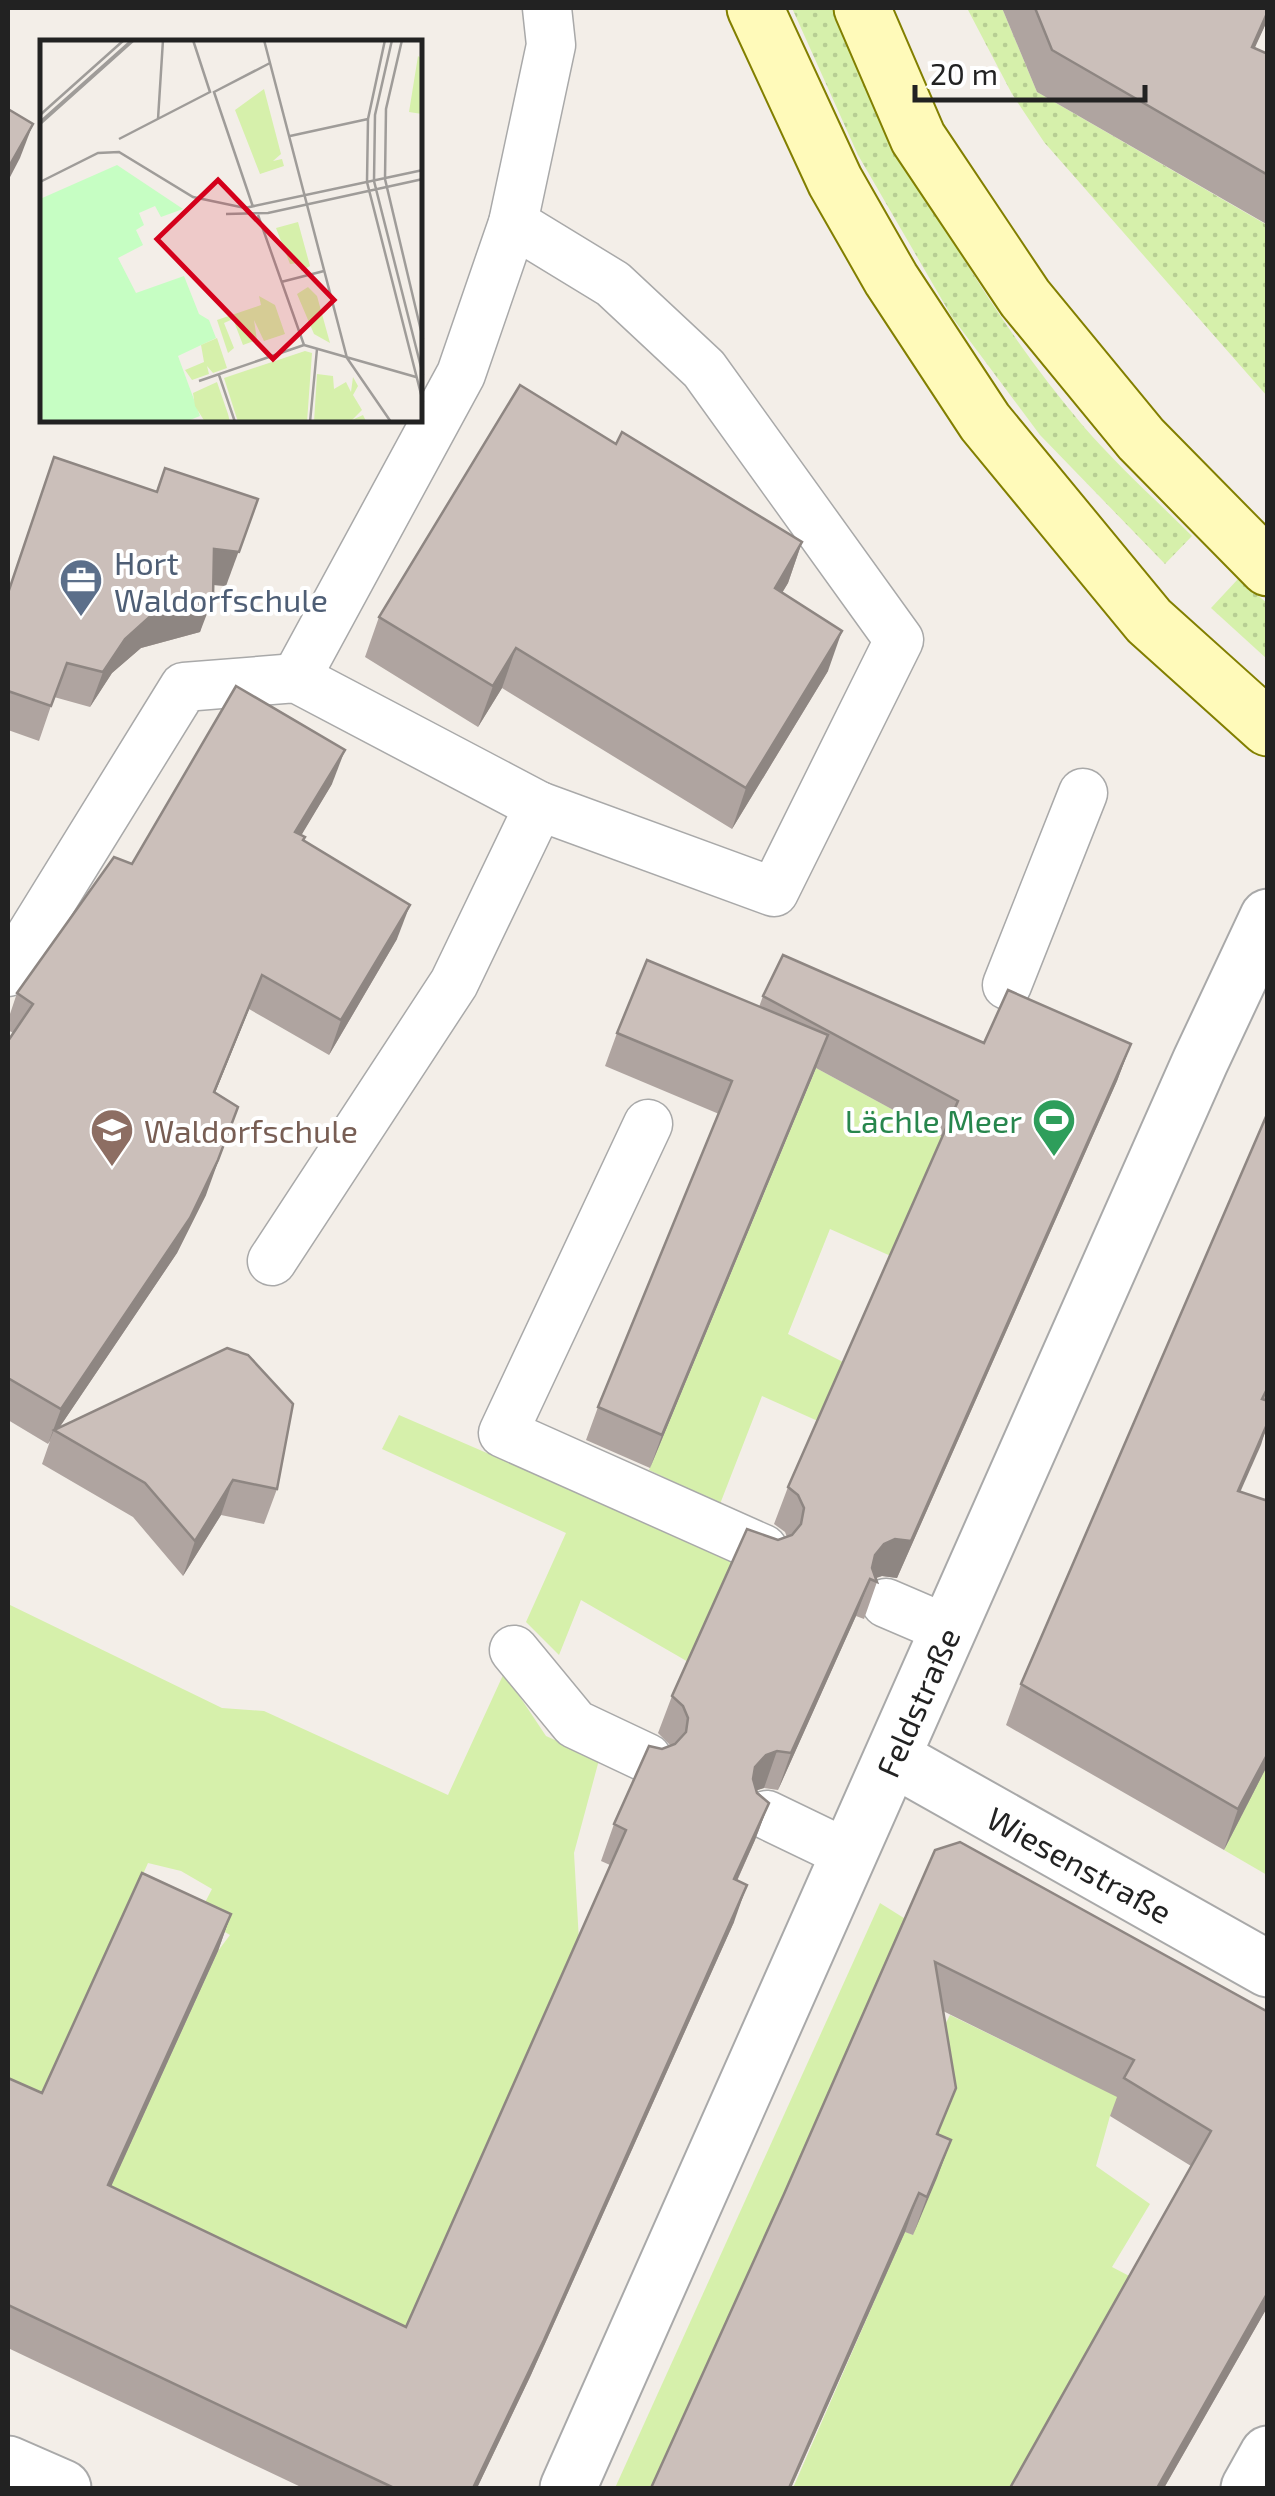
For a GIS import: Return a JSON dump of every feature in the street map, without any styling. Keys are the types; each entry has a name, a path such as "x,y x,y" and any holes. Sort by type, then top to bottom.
{"main road":[{"path":"755,8 835,181 891,279 985,422 1149,621 1268,728"},
{"path":"862,8 918,138 1025,298 1141,439 1268,568"}],"street":[{"name":"Feldstraße","path":"568,2488 1268,916"},
{"name":"Wiesenstraße","path":"894,1758 1268,1969"},
{"path":"1248,2488 1268,2454"},
{"path":"8,2464 62,2488"}],"lane":[{"path":"296,678 462,374 512,223 551,46 546,8"},
{"path":"8,972 184,688 296,678 539,806 774,892 899,640 704,369 613,284 512,223"},
{"path":"1007,985 1083,793"},
{"path":"272,1260 454,984 539,806"},
{"path":"648,1124 504,1433 763,1549"},
{"path":"886,1603 949,1630"},
{"path":"514,1650 575,1724 647,1758"},
{"path":"766,1815 850,1855"}],"green space":[{"path":"792,8 835,8 915,173 1010,330 1084,427 1192,536 1165,564 1040,435 952,317 858,155"},
{"path":"967,8 1002,8 1037,92 1267,225 1267,396 1044,142 1012,94"},
{"path":"1238,579 1267,603 1267,659 1211,608"},
{"path":"816,1068 945,1138 893,1257 830,1229 788,1334 845,1363 820,1422 762,1396 720,1504 649,1470"},
{"path":"399,1415 736,1561 690,1663 581,1600 559,1655 526,1622 566,1533 382,1449"},
{"path":"8,1604 222,1708 264,1711 448,1795 504,1673 546,1736 599,1760 574,1853 579,1941 391,2364 95,2221 218,1951 230,1935 198,1916 212,1889 181,1871 148,1863 29,2129 8,2120"},
{"path":"1267,1764 1267,1875 1224,1850"},
{"path":"880,1903 907,1920 655,2488 615,2488"},
{"path":"950,2015 1069,2073 1123,2092 1110,2116 1096,2166 1150,2204 1112,2267 1135,2279 1019,2488 793,2488 884,2279 880,2276 900,2229 913,2235 930,2054"}],"building":[{"path":"1035,8 1268,8 1252,47 1268,54 1268,175 1052,50"},
{"path":"8,109 33,124 8,168"},
{"path":"520,385 616,444 622,432 802,542 775,588 842,631 746,788 516,648 493,686 379,617"},
{"path":"54,457 157,492 165,468 258,499 239,552 214,549 213,598 154,613 125,639 103,672 67,663 51,706 8,691 8,593"},
{"name":"Waldorfschule","path":"236,686 345,750 295,832 410,905 341,1020 262,975 214,1092 238,1107 218,1160 190,1218 61,1409 8,1378 8,1041 33,1004 17,993 114,857 132,864"},
{"path":"783,955 984,1043 1008,990 1131,1044 911,1541 895,1539 875,1555 872,1568 877,1582 870,1579 791,1753 777,1751 766,1755 755,1767 757,1793 769,1803 734,1879 747,1885 544,2340 473,2488 394,2488 8,2305 8,2078 42,2093 142,1873 231,1914 108,2185 406,2327 626,1830 614,1824 649,1746 662,1749 675,1744 686,1732 688,1718 683,1706 672,1696 747,1529 778,1540 792,1535 801,1524 804,1508 798,1495 788,1487 958,1101 763,996"},
{"path":"647,960 828,1035 662,1435 598,1407 732,1081 617,1033"},
{"path":"1268,1112 1268,1387 1262,1399 1268,1401 1268,1422 1238,1491 1268,1501 1268,1753 1238,1809 1021,1684"},
{"path":"227,1348 248,1355 293,1404 277,1489 233,1480 195,1541 145,1483 54,1430"},
{"path":"960,1842 1268,2012 1268,2292 1157,2488 1010,2488 1211,2131 1124,2078 1134,2060 935,1962 956,2088 937,2134 951,2140 927,2197 919,2193 789,2488 651,2488 935,1850"}],"place":[{"name":"Hort Waldorfschule","path":"81,618"},
{"name":"Lächle Meer","path":"1054,1158"},
{"name":"Waldorfschule","path":"112,1168"}]}
